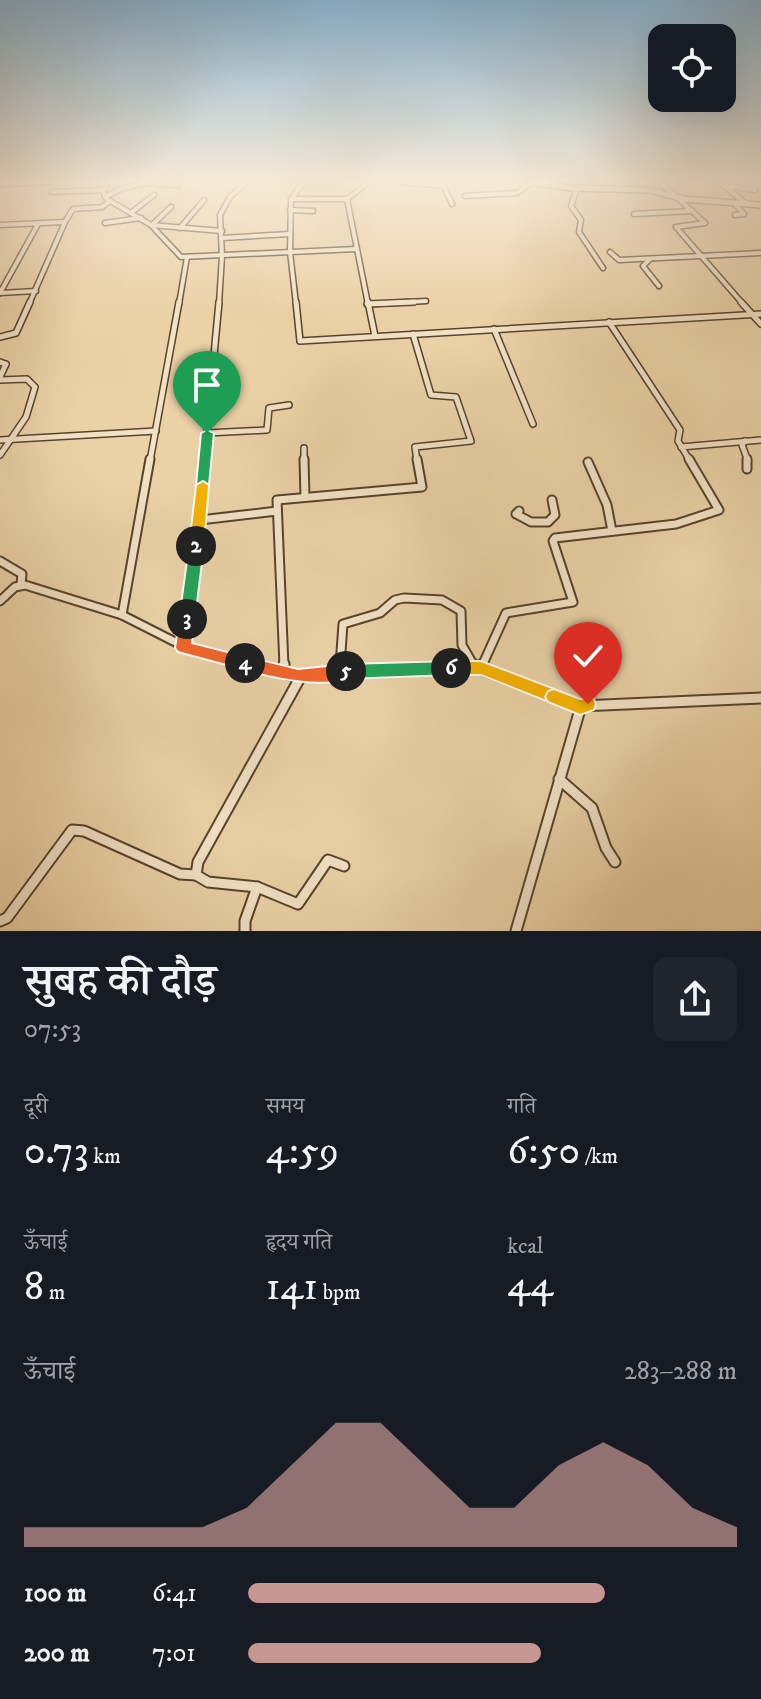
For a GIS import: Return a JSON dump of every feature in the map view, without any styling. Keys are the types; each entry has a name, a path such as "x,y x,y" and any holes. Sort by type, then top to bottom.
{"street":[{"path":"0,293 37,225"},
{"path":"0,337 16,333 64,225"},
{"path":"151,225 181,257 356,249"},
{"path":"155,225 222,231"},
{"path":"184,648 200,520 222,256 221,225"},
{"path":"290,225 298,340 761,314"},
{"path":"352,225 375,336"},
{"path":"580,225 579,232 603,268"},
{"path":"687,225 676,227 761,324"},
{"path":"222,238 290,234"},
{"path":"610,252 619,260 761,253"},
{"path":"122,615 187,257"},
{"path":"650,259 643,266 659,286"},
{"path":"0,293 36,291"},
{"path":"367,304 426,301"},
{"path":"554,539 676,524 719,512 677,440 680,430 609,322"},
{"path":"494,329 533,424"},
{"path":"284,672 278,499 422,487 424,483 415,447 471,441 456,398 431,395 413,334"},
{"path":"0,362 6,364 0,378 27,379 35,387 26,417 4,440 0,455"},
{"path":"207,433 267,430 269,408 289,405"},
{"path":"4,440 156,431"},
{"path":"681,447 761,440"},
{"path":"745,441 742,445 749,463 747,469"},
{"path":"304,448 305,497"},
{"path":"588,462 607,505 612,531"},
{"path":"544,523 555,515 552,500"},
{"path":"200,520 277,511"},
{"path":"478,668 506,613 573,602 554,539 544,523 524,519"},
{"path":"0,561 22,574 21,584 0,601"},
{"path":"21,584 122,615 184,648 301,676 478,668 580,707 761,698"},
{"path":"339,672 343,624 380,613 399,599 422,597 452,604 461,611 462,645 478,668"},
{"path":"196,875 198,862 301,676"},
{"path":"516,931 580,707"},
{"path":"559,779 592,807 604,847 615,862"},
{"path":"0,921 7,918 72,830 84,831 180,874 196,875 208,882 257,887 300,904 328,860 344,866"},
{"path":"245,931 245,921 257,887"}],"route":[{"path":"207,433 184,648 298,676 475,667 580,707 588,704"}]}
